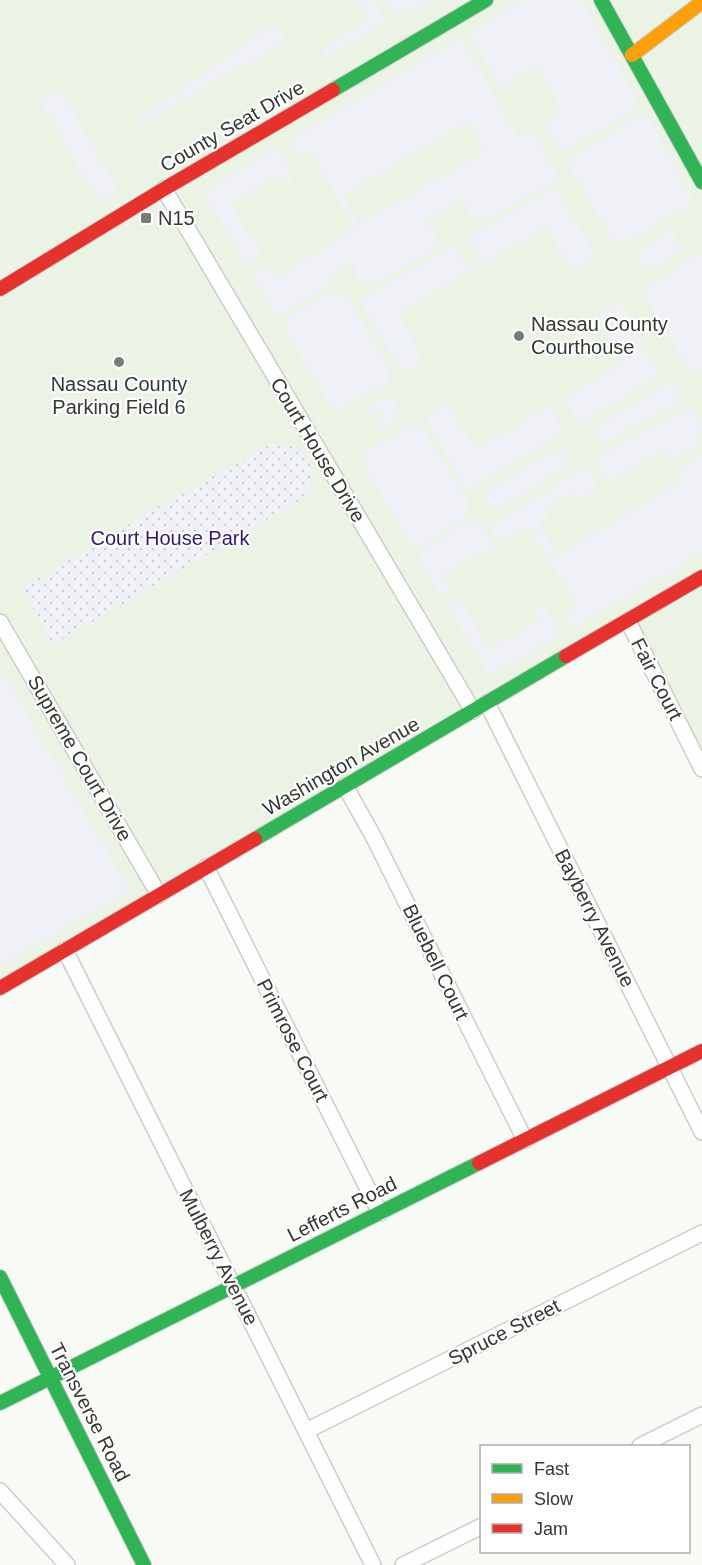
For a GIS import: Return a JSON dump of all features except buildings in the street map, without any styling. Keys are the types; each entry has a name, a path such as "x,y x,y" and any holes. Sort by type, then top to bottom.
{"street":[{"name":"County Seat Drive","path":"0,290 164,189 486,0"},
{"path":"601,0 702,182"},
{"path":"632,56 702,2"},
{"name":"Court House Drive","path":"164,189 473,711"},
{"name":"Washington Avenue","path":"0,988 702,578"},
{"name":"Fair Court","path":"628,621 702,769"},
{"name":"Supreme Court Drive","path":"0,622 159,895"},
{"name":"Bayberry Avenue","path":"487,703 702,1132"},
{"name":"Bluebell Court","path":"345,786 372,834 525,1140"},
{"name":"Primrose Court","path":"206,867 380,1213"},
{"name":"Mulberry Avenue","path":"65,950 373,1565"},
{"name":"Lefferts Road","path":"0,1403 702,1051"},
{"name":"Spruce Street","path":"306,1431 702,1233"},
{"name":"Transverse Road","path":"0,1277 142,1564"},
{"path":"642,1445 702,1415"},
{"path":"0,1491 67,1565"},
{"path":"403,1565 480,1527"}],"shaded area":[{"path":"0,0 702,0 702,769 628,621 0,988"}],"green space":[{"path":"359,0 374,0 386,22 326,58 324,52 326,46 370,19"},
{"path":"384,0 432,0 396,17"},
{"path":"524,0 582,0 640,106 568,150 558,148 544,123 562,112 537,66 504,86 500,86 468,33"},
{"path":"275,23 286,40 135,127 133,123"},
{"path":"461,37 519,138 532,131 559,179 483,222 467,214 466,197 423,222 435,232 438,248 369,287 357,277 354,262 335,273 333,283 282,314 273,312 253,273 267,265 276,278 355,229 310,150 296,157 287,142","holes":["468,122 485,152 359,224 343,195"]},
{"path":"60,89 117,189 97,201 40,100"},
{"path":"645,112 692,197 688,205 623,244 613,240 569,166 570,158"},
{"path":"277,148 293,176 289,184 286,185 279,175 231,204 261,253 248,264 206,200 206,190"},
{"path":"555,186 596,257 573,272 546,227 398,313 423,360 407,371 399,367 359,300 454,246 467,268 481,259 469,237"},
{"path":"673,231 676,237 673,240 674,243 683,244 684,250 652,269 642,266 637,257 640,249"},
{"path":"702,253 702,369 694,373 689,370 646,297 647,286"},
{"path":"328,293 349,298 390,370 386,383 339,410 331,408 287,333 288,317"},
{"path":"621,302 660,375 580,424 563,399 623,364 596,317"},
{"path":"667,384 675,386 680,396 678,404 607,442 600,441 596,433 600,425"},
{"path":"384,397 393,399 400,413 397,419 374,431 375,421 384,416 382,410 372,415 365,414 363,410"},
{"path":"447,402 476,450 550,406 563,433 467,491 429,426 429,414"},
{"path":"692,407 702,427 702,431 696,437 700,444 671,462 664,450 607,483 593,459"},
{"path":"410,425 425,431 470,504 463,520 419,547 409,542 362,462 363,453"},
{"name":"Court House Park","path":"281,443 301,452 311,467 310,484 297,502 53,645 22,588 151,511 266,447"},
{"path":"556,449 562,452 567,461 565,469 497,509 491,506 487,498 490,490"},
{"path":"702,455 702,553 572,628 567,620 567,613 577,606 528,527 500,543 491,531 492,524 588,466 598,488 578,500 573,493 546,509 549,517 538,523 557,555 682,481 677,471"},
{"path":"469,521 481,523 495,545 444,574 450,586 449,592 442,597 419,561 421,551"},
{"path":"454,600 462,603 489,649 540,620 534,610 540,606 546,608 562,634 493,675 486,672 447,605"},
{"path":"0,667 130,891 0,965"}],"traffic: fast":[{"path":"333,90 486,0"},
{"path":"601,0 702,182"},
{"path":"255,839 566,656"},
{"path":"0,1403 479,1163"},
{"path":"0,1277 144,1565"}],"traffic: slow":[{"path":"632,55 702,2"}],"traffic: jam":[{"path":"0,289 333,90"},
{"path":"566,656 702,577"},
{"path":"0,988 255,839"},
{"path":"479,1163 702,1051"}],"place":[{"name":"N15","path":"146,218"},
{"name":"Nassau County Courthouse","path":"519,336"},
{"name":"Nassau County Parking Field 6","path":"119,362"}]}
